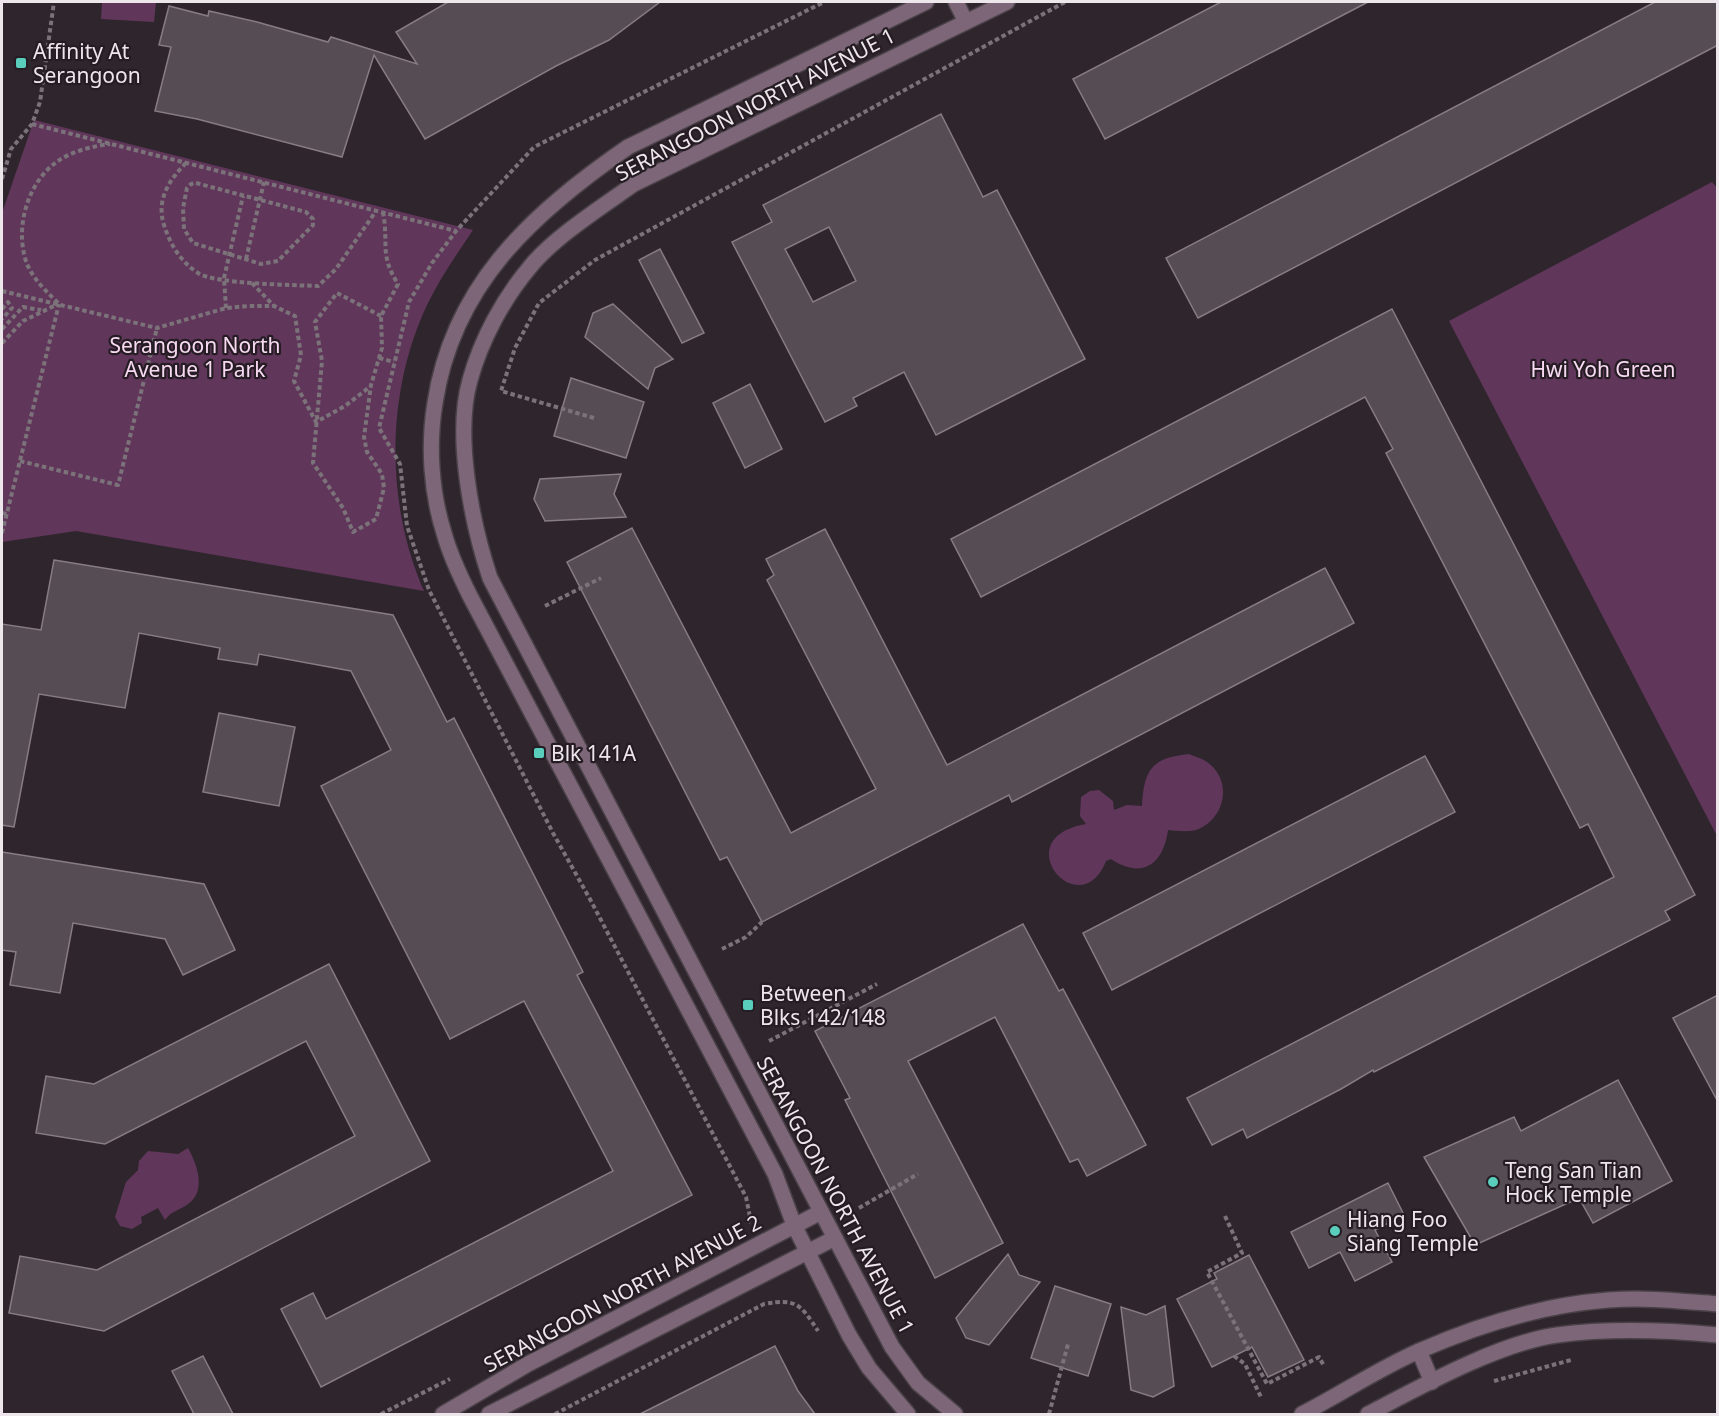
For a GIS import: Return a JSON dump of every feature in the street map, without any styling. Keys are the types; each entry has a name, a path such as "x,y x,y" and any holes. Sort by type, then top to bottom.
{"street":[{"name":"SERANGOON NORTH AVENUE 1","path":"908,1414 869,1368 794,1225 775,1174 460,575 444,533 436,496 432,459 432,422 439,374 448,344 467,304 493,265 539,215 587,175 628,147 926,2"},
{"path":"956,2 966,22"},
{"name":"SERANGOON NORTH AVENUE 1","path":"954,1414 918,1383 892,1347 490,578 475,534 465,433 469,382 492,323 530,266 583,220 634,184 1007,2"},
{"name":"SERANGOON NORTH AVENUE 2","path":"443,1414 528,1364 821,1212"},
{"path":"489,1414 835,1238"},
{"path":"1302,1414 1419,1352 1488,1324 1552,1309 1608,1300 1662,1299 1718,1304"},
{"path":"1552,1309 1556,1335"},
{"path":"1368,1414 1500,1352 1556,1335 1654,1330 1718,1335"},
{"path":"1419,1352 1432,1382"}],"path":[{"path":"2,179 11,149 32,124 40,102 54,2"},
{"path":"594,418 501,391 515,348 539,303 596,260 1065,2"},
{"path":"32,124 456,231"},
{"path":"58,304 39,284 27,263 21,233 26,206 40,179 58,160 96,146 113,144"},
{"path":"186,162 172,177 163,196 162,219 169,242 183,260 200,274 252,283 318,286 336,269 376,211"},
{"path":"246,259 264,182"},
{"path":"196,183 260,200 306,212 313,219 313,225 278,261 261,264 193,243 184,229 183,208 190,184 196,183"},
{"path":"226,308 224,278 243,196"},
{"path":"381,316 337,293 315,322 322,361 313,463 343,508 353,532 376,519 384,488 382,474 367,452 364,437 371,385 382,348 381,316 398,284 386,266 384,252 387,237 383,212"},
{"path":"252,283 274,306 295,316 301,355 294,381 316,422"},
{"path":"2,291 157,328 226,308 274,306"},
{"path":"2,309 8,302 12,308 2,319"},
{"path":"2,343 23,321 58,304"},
{"path":"2,533 58,304"},
{"path":"2,329 23,307 42,310"},
{"path":"20,461 118,485 157,328"},
{"path":"379,358 394,362"},
{"path":"316,422 345,406 371,385"},
{"path":"400,464 407,526 429,590 553,834 591,901 746,1197 750,1217 747,1227"},
{"path":"2,513 8,514"},
{"path":"545,606 601,578"},
{"path":"722,949 746,937 762,922"},
{"path":"769,1041 877,984"},
{"path":"859,1208 918,1174"},
{"path":"1225,1216 1242,1253 1207,1272 1266,1384 1319,1356 1324,1366"},
{"path":"555,1414 764,1304"},
{"path":"1049,1414 1068,1344"},
{"path":"1234,1356 1245,1364 1261,1397"},
{"path":"1493,1382 1578,1359"}],"green space":[{"path":"102,2 156,2 154,22 101,19"},
{"name":"Serangoon North Avenue 1 Park","path":"34,120 473,230 427,305 404,374 398,411 397,485 402,521 411,557 424,591 76,531 2,542 2,213"},
{"name":"Hwi Yoh Green","path":"1712,182 1718,189 1717,836 1449,321"},
{"path":"1189,754 1203,759 1215,770 1223,789 1220,808 1206,825 1193,831 1168,830 1161,853 1149,866 1132,868 1111,859 1106,861 1094,879 1080,885 1067,882 1056,872 1049,859 1051,845 1062,832 1086,824 1080,816 1081,797 1090,791 1099,790 1113,801 1114,810 1127,805 1142,806 1145,783 1152,768 1158,762"},
{"path":"188,1148 197,1169 199,1185 194,1199 170,1214 165,1220 158,1208 141,1217 142,1223 132,1229 120,1226 115,1217 126,1182 138,1170 139,1161 148,1151 178,1154"}],"building":[{"path":"448,2 660,2 609,40 556,66 425,139 374,55 342,157 197,119 155,111 171,47 159,45 169,6 208,16 209,11 328,42 331,37 417,64 396,32"},
{"path":"1221,2 1368,2 1105,139 1073,79"},
{"path":"1655,2 1718,2 1718,45 1198,318 1166,258"},
{"path":"941,114 983,197 997,190 1085,359 936,435 904,372 853,398 857,406 825,422 732,242 772,222 763,205","holes":["829,227 856,281 813,302 785,249"]},
{"path":"660,249 704,333 682,343 639,260"},
{"path":"613,304 673,359 655,368 648,389 585,337 593,313"},
{"path":"1392,309 1695,895 1665,911 1670,920 1374,1072 1373,1070 1247,1138 1243,1129 1212,1145 1187,1098 1614,877 1588,824 1580,828 1386,453 1393,449 1365,397 981,597 951,539"},
{"path":"571,378 644,402 626,458 554,436"},
{"path":"750,384 782,449 745,468 713,403"},
{"path":"621,474 614,494 626,517 545,521 534,499 540,479"},
{"path":"632,528 791,833 876,789 767,580 774,575 766,559 825,529 947,765 1325,568 1354,623 1012,802 1009,795 762,922 727,857 720,860 567,562"},
{"path":"54,560 393,615 447,722 454,718 583,972 577,975 692,1195 321,1387 281,1309 313,1293 326,1319 613,1171 524,1001 450,1039 321,786 391,750 351,671 259,654 257,665 218,659 220,648 139,633 125,708 39,694 14,827 2,825 2,624 41,630"},
{"path":"219,713 295,727 279,806 203,792"},
{"path":"1425,756 1455,812 1112,990 1083,933"},
{"path":"2,852 204,884 235,950 183,975 165,939 73,923 60,993 10,985 16,952 2,950"},
{"path":"1023,924 1059,991 1063,989 1146,1145 1087,1176 1078,1159 1070,1162 995,1017 908,1061 1003,1243 935,1278 845,1100 850,1098 815,1031"},
{"path":"329,964 430,1161 104,1331 9,1313 20,1256 97,1270 355,1136 306,1041 105,1144 36,1133 46,1076 94,1084"},
{"path":"1718,995 1718,1102 1673,1018"},
{"path":"1618,1080 1672,1181 1593,1223 1579,1198 1475,1245 1424,1157 1514,1117 1521,1131"},
{"name":"Hiang Foo Siang Temple","path":"1388,1183 1404,1215 1375,1230 1392,1262 1355,1281 1340,1252 1309,1268 1291,1232"},
{"path":"1008,1254 1019,1275 1040,1282 989,1345 966,1338 956,1318"},
{"path":"1249,1255 1304,1360 1268,1377 1252,1347 1212,1367 1177,1299 1217,1279 1214,1273"},
{"path":"1055,1286 1111,1304 1088,1376 1031,1358"},
{"path":"1165,1306 1174,1386 1153,1397 1131,1390 1121,1307 1146,1315"},
{"path":"775,1346 798,1391 815,1414 640,1414"},
{"path":"203,1356 233,1414 194,1414 172,1371"}],"place":[{"name":"Affinity At Serangoon","path":"21,63"},
{"name":"Blk 141A","path":"539,753"},
{"name":"Between Blks 142/148","path":"748,1005"},
{"name":"Teng San Tian Hock Temple","path":"1493,1182"},
{"name":"Hiang Foo Siang Temple","path":"1335,1231"}]}
